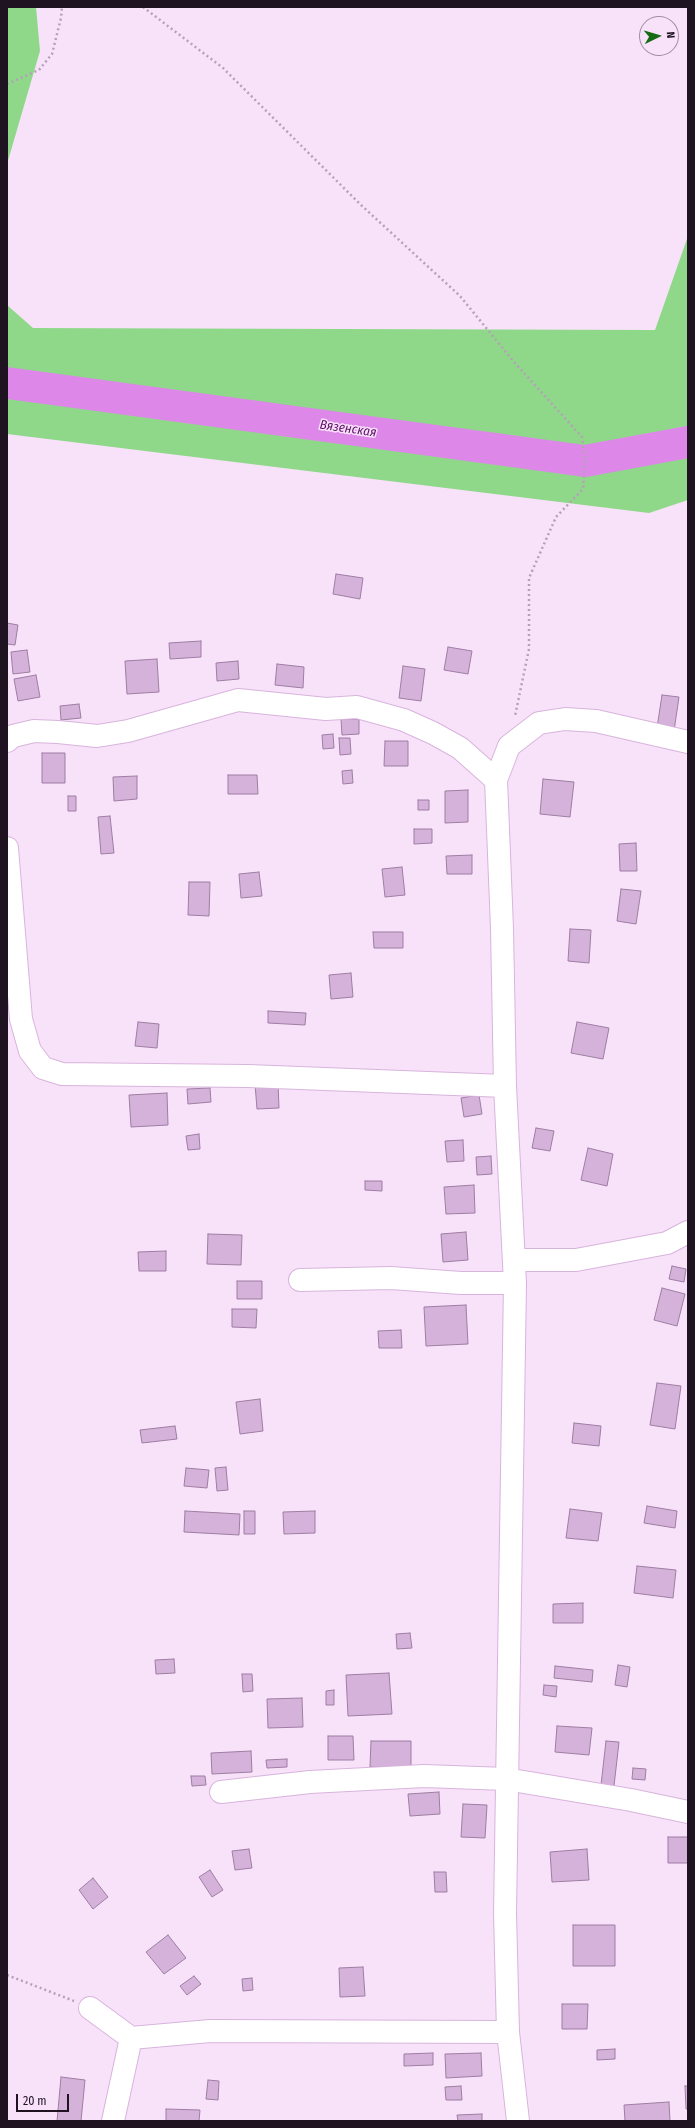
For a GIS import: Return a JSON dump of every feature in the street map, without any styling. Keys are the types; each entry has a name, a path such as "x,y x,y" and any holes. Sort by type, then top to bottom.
{"street":[{"path":"7,741 14,736 34,731 97,736 128,731 238,700 326,709 357,707 404,720 433,733 460,748 496,780"},
{"path":"518,2121 508,2032 505,1913 506,1779 514,1430 515,1284 505,1086 502,928 496,780 509,746 539,723 565,719 596,721 688,742"},
{"path":"7,848 21,1019 30,1051 43,1068 62,1074 248,1076 505,1086"},
{"path":"514,1260 576,1260 667,1243 688,1232"},
{"path":"300,1280 391,1278 462,1283 515,1284"},
{"path":"221,1792 310,1782 378,1778 424,1776 506,1779 631,1800 688,1812"},
{"path":"90,2008 131,2038 210,2031 508,2032"},
{"path":"113,2121 131,2038"}],"path":[{"path":"7,84 39,70 52,54 61,18 62,7"},
{"path":"143,7 223,68 362,205 460,296 514,362 582,437 585,461 583,489 556,517 529,578 529,649 509,746"},
{"path":"7,1975 90,2008"}],"green space":[{"path":"7,7 36,7 40,51 7,164"},
{"path":"688,236 688,500 649,513 7,434 7,305 33,328 655,330"}],"building":[{"path":"336,574 363,578 360,599 333,594"},
{"path":"7,623 18,625 15,645 7,644"},
{"path":"201,641 201,657 170,659 169,643"},
{"path":"448,647 472,651 468,674 444,670"},
{"path":"27,650 30,672 13,674 11,652"},
{"path":"157,659 159,692 127,694 125,661"},
{"path":"238,661 239,679 217,681 216,663"},
{"path":"277,664 304,667 303,688 275,685"},
{"path":"403,666 425,669 421,701 399,698"},
{"path":"36,675 40,697 18,701 14,679"},
{"path":"662,695 679,697 674,731 657,728"},
{"path":"79,704 81,718 61,720 60,706"},
{"path":"341,719 359,719 359,734 342,735"},
{"path":"333,734 334,748 323,749 322,735"},
{"path":"339,738 350,738 351,754 340,755"},
{"path":"385,741 408,741 408,766 384,766"},
{"path":"42,753 65,753 65,783 42,783"},
{"path":"352,770 353,783 343,784 342,771"},
{"path":"228,775 257,775 258,794 228,794"},
{"path":"137,776 137,799 114,801 113,777"},
{"path":"543,779 574,782 570,817 540,814"},
{"path":"468,790 468,822 445,823 445,791"},
{"path":"68,796 76,796 76,811 68,811"},
{"path":"418,800 429,800 429,810 418,810"},
{"path":"110,816 114,853 101,854 98,817"},
{"path":"414,829 432,829 432,843 414,844"},
{"path":"636,843 637,871 620,871 619,844"},
{"path":"472,855 472,874 447,874 446,856"},
{"path":"402,867 405,895 385,897 382,869"},
{"path":"259,872 262,896 241,898 239,874"},
{"path":"189,882 210,882 209,916 188,915"},
{"path":"621,889 641,891 636,924 617,921"},
{"path":"570,929 591,930 589,963 568,961"},
{"path":"373,932 403,932 403,948 374,948"},
{"path":"351,973 353,997 331,999 329,975"},
{"path":"268,1011 306,1013 305,1025 268,1023"},
{"path":"138,1022 159,1024 157,1048 135,1046"},
{"path":"577,1022 609,1028 603,1059 571,1053"},
{"path":"278,1083 279,1108 257,1109 255,1084"},
{"path":"210,1088 211,1102 188,1104 187,1089"},
{"path":"167,1093 168,1125 131,1127 129,1095"},
{"path":"479,1095 482,1114 464,1117 461,1098"},
{"path":"536,1128 554,1131 550,1151 532,1148"},
{"path":"199,1134 200,1149 188,1150 186,1136"},
{"path":"463,1140 464,1161 447,1162 445,1141"},
{"path":"588,1148 613,1154 607,1186 581,1180"},
{"path":"491,1156 492,1174 477,1175 476,1157"},
{"path":"365,1181 382,1181 382,1191 365,1190"},
{"path":"474,1185 475,1213 446,1214 444,1187"},
{"path":"466,1232 468,1260 443,1262 441,1234"},
{"path":"208,1234 242,1235 241,1265 207,1264"},
{"path":"166,1251 166,1271 139,1271 138,1252"},
{"path":"672,1266 686,1269 684,1282 669,1279"},
{"path":"237,1281 262,1281 262,1299 237,1299"},
{"path":"662,1288 685,1294 677,1326 654,1320"},
{"path":"466,1305 468,1344 426,1346 424,1307"},
{"path":"232,1309 257,1309 256,1328 232,1327"},
{"path":"401,1330 402,1348 379,1348 378,1331"},
{"path":"657,1383 681,1386 675,1429 650,1425"},
{"path":"260,1399 263,1431 240,1434 236,1402"},
{"path":"574,1423 601,1426 599,1446 572,1443"},
{"path":"175,1426 177,1439 142,1443 140,1430"},
{"path":"226,1467 228,1490 217,1491 215,1468"},
{"path":"186,1468 209,1470 207,1488 184,1486"},
{"path":"647,1506 677,1511 675,1528 644,1523"},
{"path":"570,1509 602,1513 598,1541 566,1538"},
{"path":"185,1511 240,1514 239,1535 184,1532"},
{"path":"244,1511 255,1511 255,1534 244,1534"},
{"path":"315,1511 315,1533 284,1534 283,1512"},
{"path":"637,1566 676,1570 673,1598 634,1593"},
{"path":"583,1603 583,1623 553,1623 553,1604"},
{"path":"410,1633 412,1648 397,1649 396,1634"},
{"path":"174,1659 175,1673 156,1674 155,1660"},
{"path":"618,1665 630,1667 627,1687 615,1685"},
{"path":"555,1666 593,1670 592,1682 554,1678"},
{"path":"389,1673 392,1714 348,1716 346,1675"},
{"path":"242,1674 252,1674 253,1691 243,1692"},
{"path":"544,1685 557,1686 556,1697 543,1695"},
{"path":"334,1690 334,1705 326,1705 326,1691"},
{"path":"302,1698 303,1727 268,1728 267,1699"},
{"path":"557,1726 592,1728 589,1755 555,1752"},
{"path":"328,1736 353,1736 354,1760 328,1760"},
{"path":"371,1741 411,1741 411,1768 370,1767"},
{"path":"606,1741 619,1742 614,1786 601,1785"},
{"path":"251,1751 252,1772 212,1774 211,1753"},
{"path":"287,1759 287,1767 267,1768 266,1760"},
{"path":"633,1768 646,1769 645,1780 632,1779"},
{"path":"191,1776 205,1776 206,1785 192,1786"},
{"path":"439,1792 440,1814 410,1816 408,1794"},
{"path":"463,1804 487,1805 485,1838 461,1837"},
{"path":"668,1837 688,1837 688,1863 668,1863"},
{"path":"249,1849 252,1868 235,1870 232,1851"},
{"path":"587,1849 589,1880 552,1882 550,1852"},
{"path":"210,1870 223,1890 212,1897 199,1877"},
{"path":"434,1872 446,1872 447,1892 435,1892"},
{"path":"93,1878 108,1897 93,1909 79,1890"},
{"path":"573,1925 615,1925 615,1966 573,1966"},
{"path":"168,1935 186,1958 164,1974 146,1952"},
{"path":"363,1967 365,1996 340,1997 339,1968"},
{"path":"194,1976 201,1984 187,1995 180,1986"},
{"path":"252,1978 253,1990 243,1991 242,1979"},
{"path":"562,2004 588,2004 587,2029 562,2029"},
{"path":"615,2049 615,2059 597,2060 597,2050"},
{"path":"433,2053 433,2065 404,2066 404,2054"},
{"path":"481,2053 482,2076 446,2078 445,2054"},
{"path":"61,2077 85,2080 81,2121 57,2121"},
{"path":"208,2080 219,2081 218,2100 206,2099"},
{"path":"461,2086 462,2100 446,2100 445,2087"},
{"path":"685,2086 688,2086 688,2109 686,2109"},
{"path":"669,2102 670,2121 625,2121 624,2105"},
{"path":"166,2109 200,2110 199,2121 166,2121"},
{"path":"482,2114 482,2121 458,2121 457,2115"}],"waterway":[{"name":"Вязенская","path":"7,383 585,461 688,442"}]}
